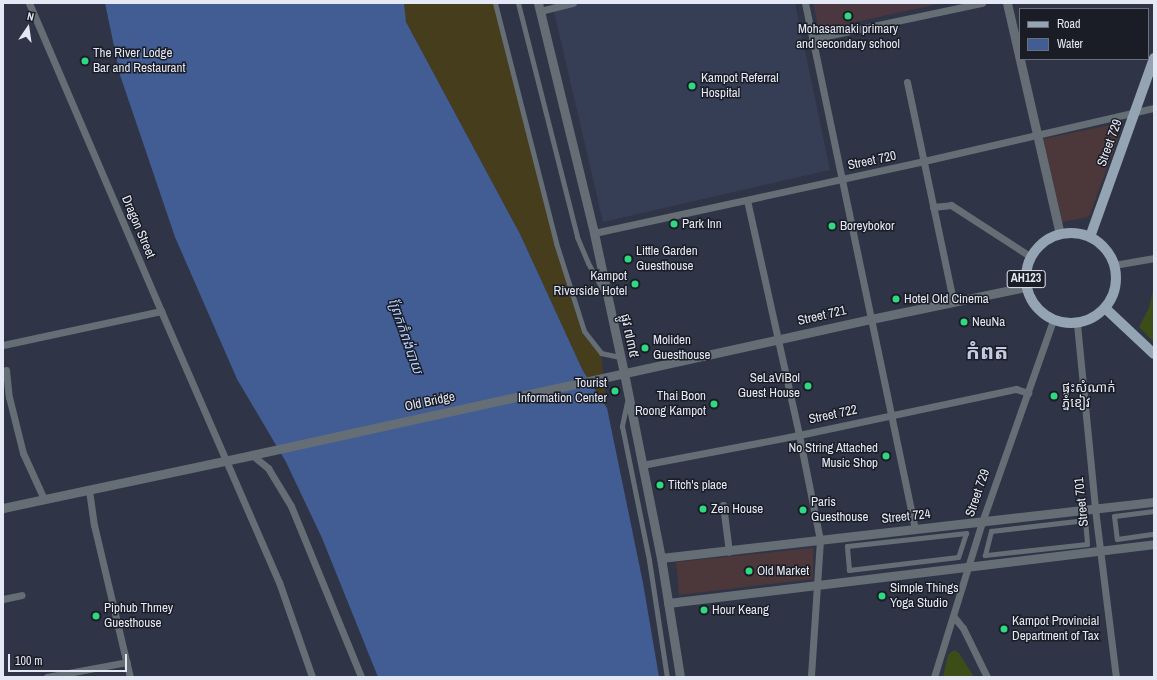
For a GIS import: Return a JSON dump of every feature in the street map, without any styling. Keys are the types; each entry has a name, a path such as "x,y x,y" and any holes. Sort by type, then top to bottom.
{"main road":[{"name":"Street 729","path":"1090,237 1154,58"},
{"name":"AH123","path":"1076,233 1090,237 1105,249 1114,265 1116,277 1115,290 1105,308 1095,317 1077,324 1052,320 1038,310 1030,298 1026,287 1026,270 1031,257 1040,246 1060,234 1076,233"},
{"path":"1105,308 1154,354"}],"street":[{"name":"Dragon Street","path":"29,3 279,582 312,676"},
{"path":"495,3 556,243 584,332 601,353 620,357"},
{"path":"518,3 577,237 588,263 608,300"},
{"path":"539,7 573,3"},
{"path":"805,3 840,180 915,529"},
{"path":"812,39 982,3"},
{"path":"1007,3 1019,58"},
{"name":"ផ្លូវ ៧៣៥","path":"539,7 594,233 624,373 661,558 680,677"},
{"path":"1020,60 1060,234"},
{"path":"907,82 953,301"},
{"name":"Street 720","path":"594,233 840,180 1154,108"},
{"path":"748,200 799,434 820,540 811,677"},
{"path":"933,207 951,204 1031,257"},
{"path":"1114,265 1154,258"},
{"name":"Street 721","path":"624,373 953,301 1026,287"},
{"path":"3,345 161,311"},
{"name":"Street 729","path":"934,677 954,617 982,522 1052,320"},
{"name":"Street 701","path":"1077,324 1095,509 1116,677"},
{"path":"6,370 9,397 24,453 44,499"},
{"name":"Old Bridge","path":"3,508 255,455 624,373"},
{"name":"Street 722","path":"642,465 1016,389 1028,392"},
{"path":"628,397 622,426 649,560 667,677"},
{"path":"255,455 268,468 291,506 362,677"},
{"path":"89,490 100,554 130,677"},
{"name":"Street 724","path":"661,558 729,552 820,540 1154,502"},
{"path":"724,505 729,552"},
{"path":"1154,511 1114,516 1117,539 1154,534"},
{"path":"1085,520 1087,544 985,555 991,532 1085,520"},
{"path":"966,532 958,556 849,570 847,546 966,532"},
{"path":"668,603 1154,544"},
{"path":"3,599 22,595"},
{"path":"954,617 963,628 987,677"},
{"path":"46,677 127,662"},
{"path":"304,677 312,676"}],"shaded area":[{"name":"Kampot Referral Hospital","path":"552,3 795,3 830,170 603,222"},
{"name":"Mohasamaki primary and secondary school","path":"813,3 943,3 819,30"},
{"path":"1115,124 1119,125 1119,136 1090,214 1088,217 1062,222 1043,139"},
{"name":"Old Market","path":"813,548 813,579 679,595 676,562"}],"green space":[{"path":"1154,273 1154,342 1139,327 1149,308 1153,291"},
{"path":"954,650 959,653 974,677 943,677 948,655"}],"sand":[{"path":"404,3 495,3 556,243 584,331 601,353 607,408 583,371 520,234 406,22"}],"water":[{"name":"ព្រែកកំពង់បាយ","path":"105,3 404,3 406,22 520,234 583,371 607,408 643,583 659,677 378,677 322,538 286,462 237,379 175,237 120,75"}],"place":[{"name":"Mohasamaki primary and secondary school","path":"848,16"},
{"name":"The River Lodge Bar and Restaurant","path":"85,61"},
{"name":"Kampot Referral Hospital","path":"692,86"},
{"name":"Park Inn","path":"674,224"},
{"name":"Boreybokor","path":"832,226"},
{"name":"Little Garden Guesthouse","path":"628,259"},
{"name":"Kampot Riverside Hotel","path":"635,284"},
{"name":"Hotel Old Cinema","path":"896,299"},
{"name":"NeuNa","path":"964,322"},
{"name":"Moliden Guesthouse","path":"645,348"},
{"name":"SeLaViBol Guest House","path":"808,386"},
{"name":"Tourist Information Center","path":"615,391"},
{"name":"ផ្ទះសំណាក់ ភ្នំខៀវ","path":"1054,396"},
{"name":"Thai Boon Roong Kampot","path":"714,404"},
{"name":"No String Attached Music Shop","path":"886,456"},
{"name":"Titch's place","path":"660,485"},
{"name":"Zen House","path":"703,509"},
{"name":"Paris Guesthouse","path":"803,510"},
{"name":"Old Market","path":"749,571"},
{"name":"Simple Things Yoga Studio","path":"882,596"},
{"name":"Hour Keang","path":"704,610"},
{"name":"Piphub Thmey Guesthouse","path":"96,616"},
{"name":"Kampot Provincial Department of Tax","path":"1004,629"}],"district":[{"name":"កំពត","path":"987,352"}]}
